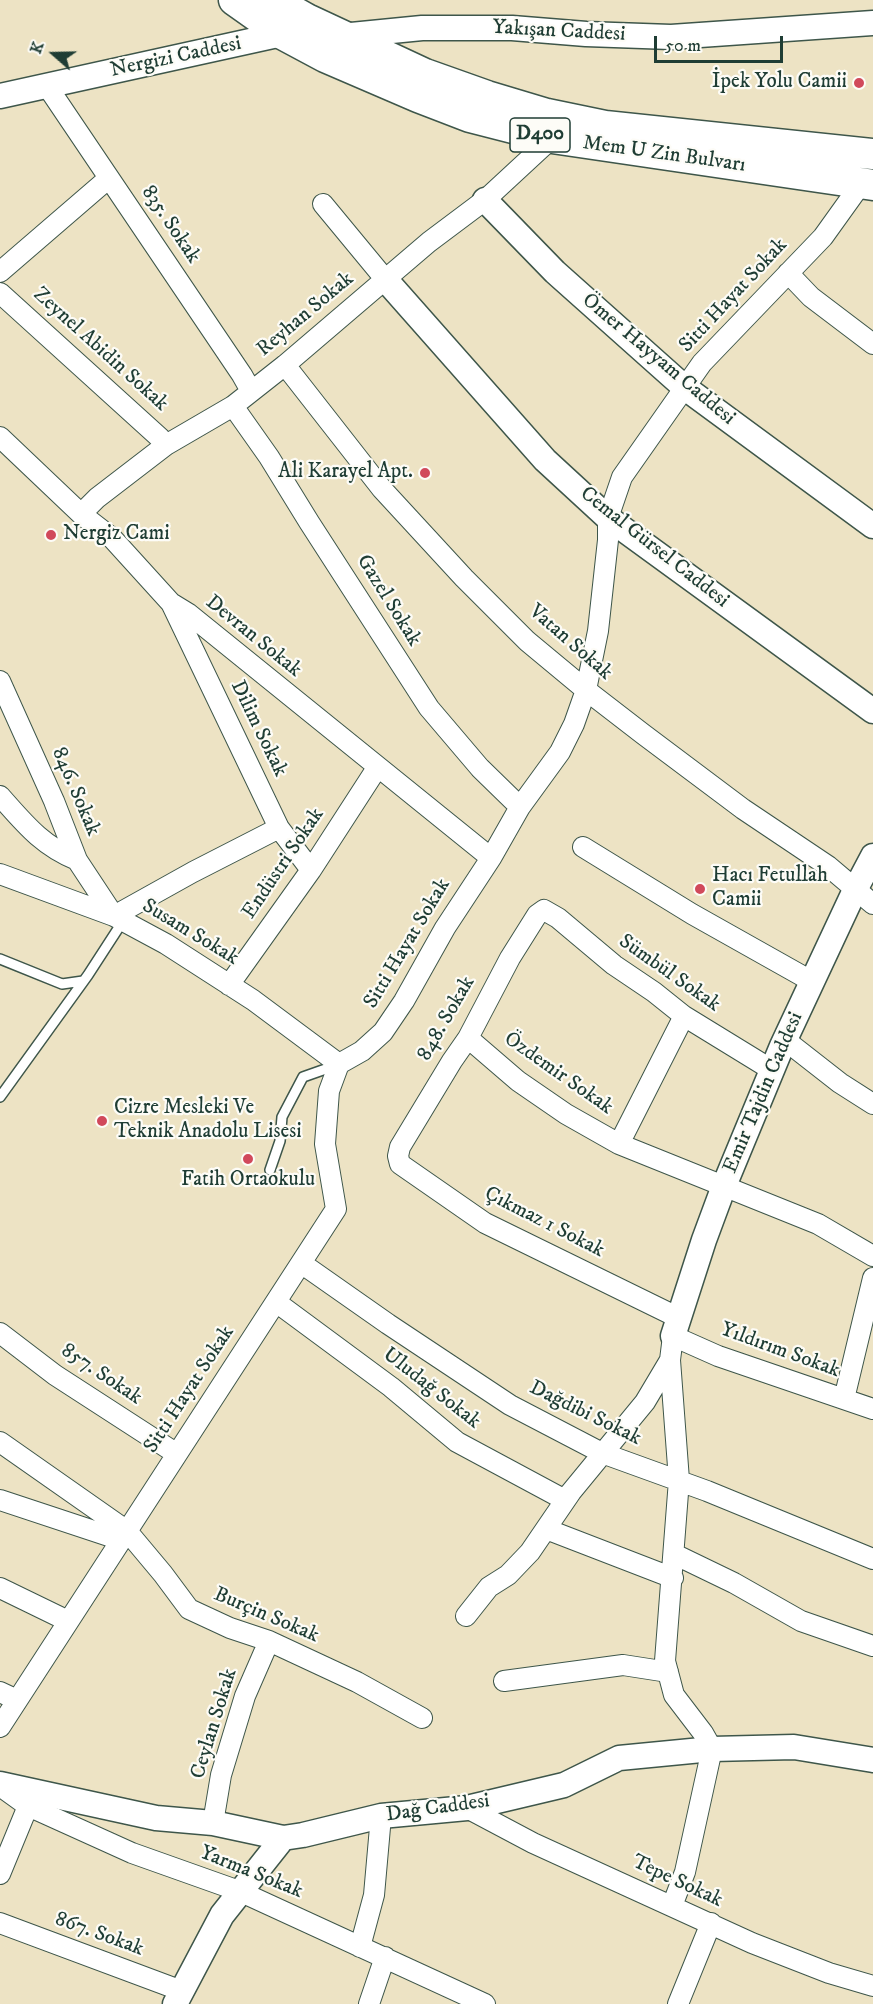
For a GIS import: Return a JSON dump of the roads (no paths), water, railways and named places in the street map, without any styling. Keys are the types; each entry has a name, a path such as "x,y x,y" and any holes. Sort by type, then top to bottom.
{"main road":[{"name":"Mem U Zin Bulvarı","path":"234,0 282,34 325,57 470,117 552,138 867,184"},
{"name":"Mem U Zin Bulvarı","path":"273,0 307,19 425,74 547,114 605,126 873,154"}],"street":[{"name":"Yakışan Caddesi","path":"282,34 347,37 422,28 512,28 586,34 671,37 873,23"},
{"name":"Nergizi Caddesi","path":"0,96 282,34"},
{"name":"835. Sokak","path":"47,86 251,391"},
{"name":"Reyhan Sokak","path":"81,514 97,498 166,445 233,406 285,365 429,242 485,200 552,138"},
{"path":"0,272 109,178"},
{"name":"Sitti Hayat Sokak","path":"0,1726 8,1696 68,1621 336,1209 326,1144 329,1091 339,1064 362,1051 383,1032 404,1001 445,928 520,807 560,752 574,724 586,690 598,631 608,540 608,519 621,477 702,363 823,237 867,184"},
{"name":"Ömer Hayyam Caddesi","path":"485,200 555,272 684,387 873,526"},
{"path":"323,204 385,279"},
{"path":"788,273 812,297 873,344"},
{"name":"Cemal Gürsel Caddesi","path":"385,279 545,460 608,519 873,711"},
{"name":"Zeynel Abidin Sokak","path":"0,293 166,445"},
{"name":"Vatan Sokak","path":"285,365 382,489 464,578 527,641 586,690 743,809 828,866 864,897"},
{"name":"Gazel Sokak","path":"233,406 269,457 429,708 480,768 520,807"},
{"name":"Devran Sokak","path":"0,436 81,514 112,538 171,603 189,615 490,858"},
{"name":"Dilim Sokak","path":"171,603 279,828 310,870"},
{"name":"846. Sokak","path":"2,689 54,801 77,860 119,919"},
{"name":"Endüstri Sokak","path":"229,985 310,870 377,768"},
{"path":"0,796 34,834 58,852 77,860"},
{"path":"119,919 193,872 279,828"},
{"path":"583,847 692,914 813,981"},
{"name":"Emir Tajdin Caddesi","path":"676,1327 724,1186 772,1070 813,981 864,897 873,856"},
{"name":"Susam Sokak","path":"0,874 119,919 166,944 229,985 339,1064"},
{"name":"Sümbül Sokak","path":"544,910 558,918 614,966 654,992 684,1016 772,1070"},
{"name":"848. Sokak","path":"398,1156 400,1147 410,1129 468,1038 510,958 537,915 544,910"},
{"path":"619,1144 684,1016"},
{"name":"Özdemir Sokak","path":"468,1038 518,1081 566,1114 619,1144 818,1224 873,1256"},
{"path":"785,1040 840,1083 873,1104"},
{"name":"Çıkmaz 1 Sokak","path":"398,1156 400,1164 485,1223 676,1327"},
{"name":"Dağdibi Sokak","path":"301,1263 510,1405 602,1453 679,1480 873,1559"},
{"path":"844,1399 873,1278"},
{"name":"Uludağ Sokak","path":"276,1302 391,1387 457,1442 565,1500"},
{"path":"672,1906 685,1872 712,1749 704,1733 674,1695 664,1661 679,1480 670,1360 676,1327"},
{"name":"Yıldırım Sokak","path":"676,1327 718,1356 873,1409"},
{"name":"857. Sokak","path":"0,1333 55,1375 177,1454"},
{"path":"466,1616 489,1587 508,1575 530,1552 565,1500 645,1402 670,1360"},
{"name":"Burçin Sokak","path":"0,1442 124,1536 163,1574 189,1609 230,1628 269,1641 357,1682 422,1718"},
{"path":"0,1500 124,1536"},
{"path":"546,1529 672,1578"},
{"path":"674,1554 734,1583 801,1621 873,1646"},
{"path":"0,1587 68,1621"},
{"name":"Ceylan Sokak","path":"213,1823 221,1774 245,1696 269,1641"},
{"path":"504,1681 623,1665 668,1672"},
{"name":"Dağ Caddesi","path":"0,1785 156,1818 213,1823 283,1838 381,1816 467,1808 564,1785 619,1758 712,1749 794,1747 873,1760"},
{"name":"Yarma Sokak","path":"0,1785 28,1806 132,1853 239,1891 485,2004"},
{"path":"0,1874 28,1806"},
{"name":"Tepe Sokak","path":"467,1808 533,1843 711,1923 752,1944 829,1973 873,1986"},
{"path":"360,1947 374,1895 381,1816"},
{"path":"178,1998 222,1916 239,1891 283,1838"},
{"name":"867. Sokak","path":"0,1923 178,1998"},
{"path":"678,2004 711,1923"},
{"path":"369,2004 385,1957"}],"lane":[{"path":"0,1097 84,981 119,919"},
{"path":"0,959 62,984 84,981"},
{"path":"270,1170 280,1141 282,1117 303,1077 339,1064"}],"place":[{"name":"İpek Yolu Camii","path":"859,83"},
{"name":"Ali Karayel Apt.","path":"425,473"},
{"name":"Nergiz Cami","path":"51,535"},
{"name":"Hacı Fetullah Camii","path":"700,889"},
{"name":"Cizre Mesleki Ve Teknik Anadolu Lisesi","path":"102,1121"},
{"name":"Fatih Ortaokulu","path":"248,1159"}]}
